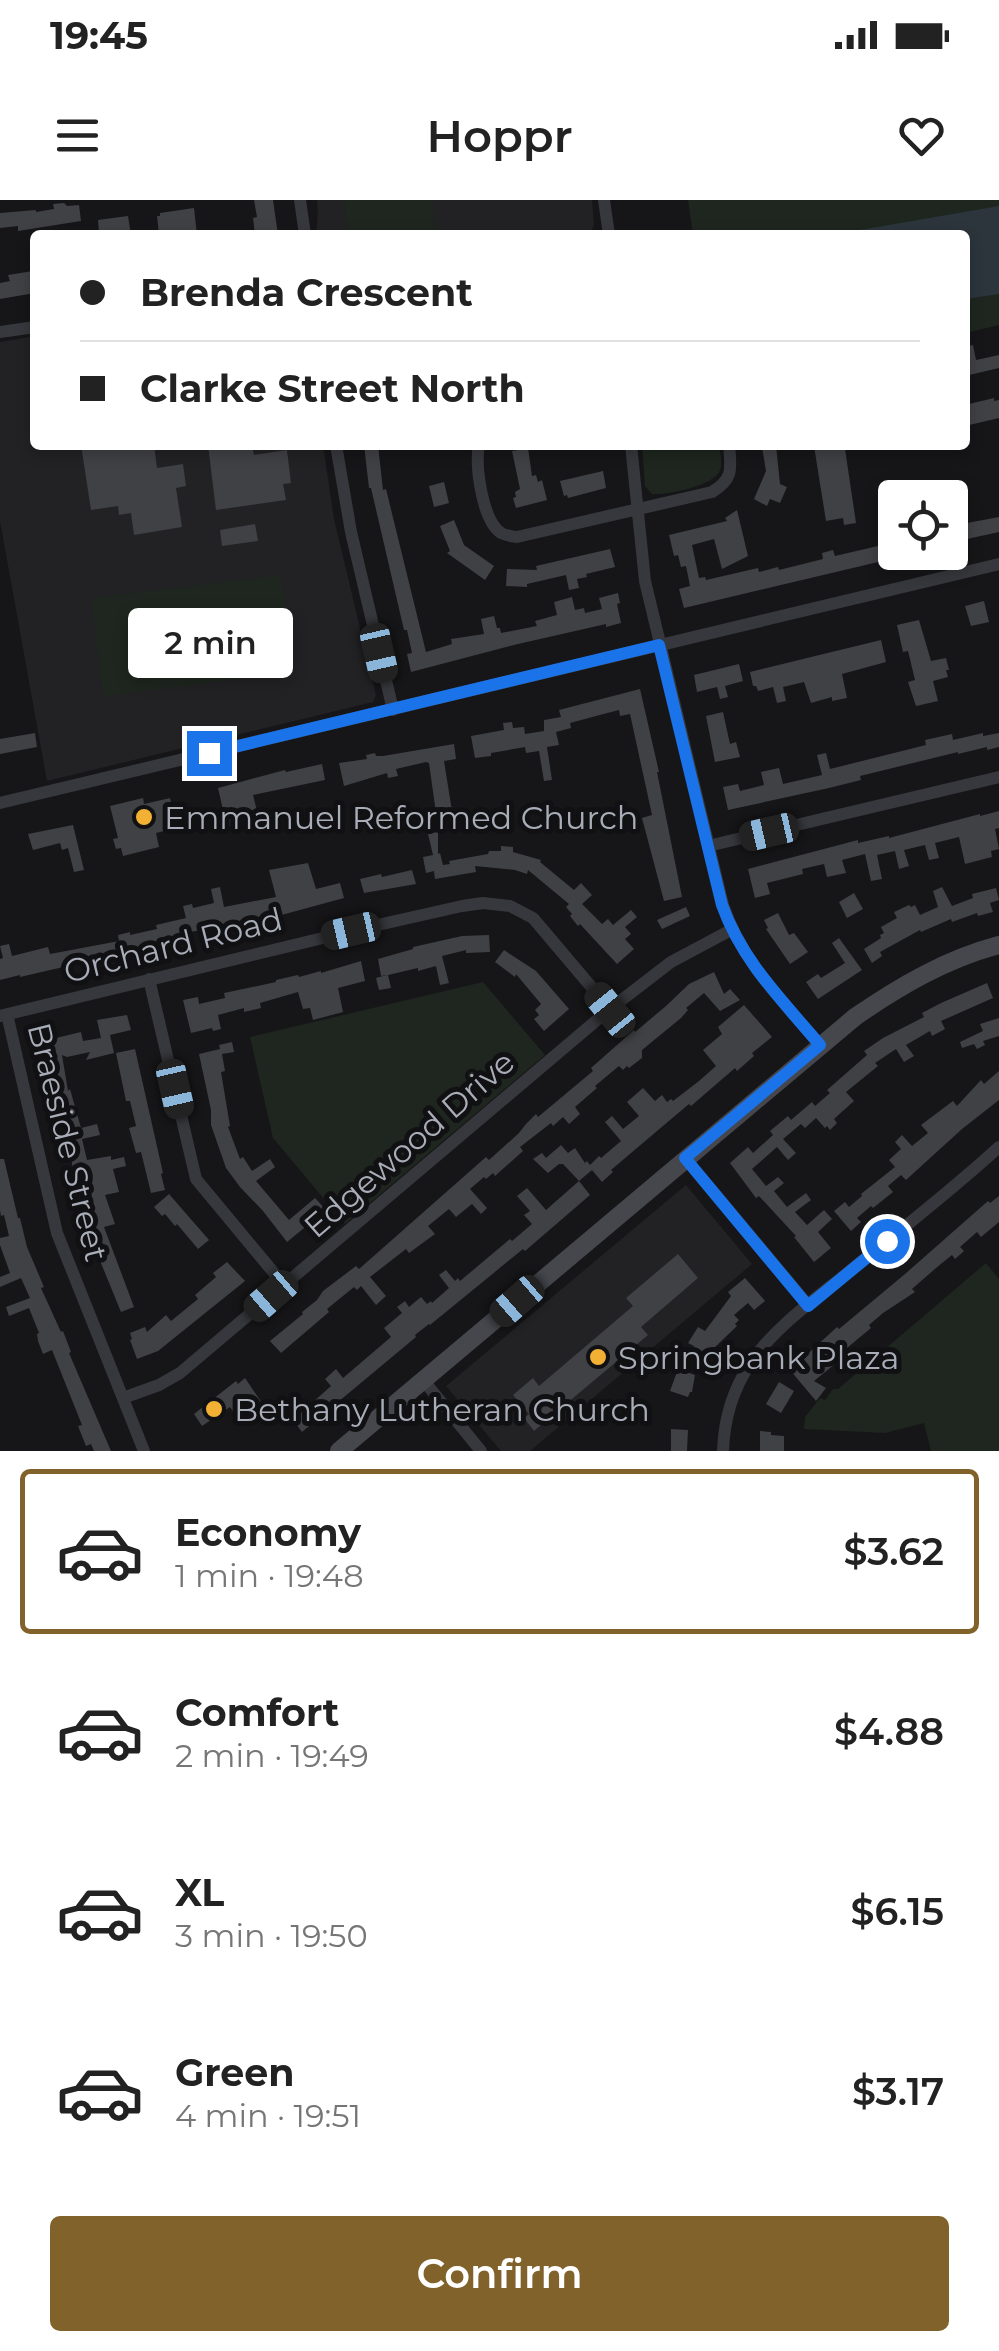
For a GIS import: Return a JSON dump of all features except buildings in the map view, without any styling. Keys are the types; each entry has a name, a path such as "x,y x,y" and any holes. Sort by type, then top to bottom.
{"main road":[{"path":"339,1451 820,1045 888,994 936,968 999,944"}],"street":[{"path":"300,200 304,230"},
{"path":"604,200 607,230"},
{"path":"0,332 30,328"},
{"path":"337,450 351,532 393,710"},
{"path":"478,450 477,463 487,514 502,534 517,537 685,499 720,487 730,473 729,450"},
{"path":"632,450 645,581 722,905 750,962 820,1045"},
{"path":"0,803 999,564"},
{"path":"708,846 999,777"},
{"name":"Orchard Road","path":"3,1015 445,909 486,904 518,909 533,918 610,1010"},
{"name":"Edgewood Drive","path":"122,1398 180,1373 610,1010 671,962 731,930"},
{"path":"148,979 196,1179 284,1285"},
{"name":"Braeside Street","path":"3,1015 57,1233 144,1451"},
{"path":"723,1451 734,1392 748,1366 771,1338 999,1148"},
{"path":"685,1158 808,1306"},
{"path":"424,1381 482,1451"}],"shaded area":[{"path":"317,200 592,200 594,224 592,230 316,230"},
{"path":"344,200 432,200 435,230 347,230"},
{"path":"688,200 999,200 999,325 970,332 970,230 692,230"},
{"path":"999,206 999,294 970,298 970,230 860,230"},
{"path":"30,337 30,450 324,450 334,519 376,695 373,702 47,781 0,521 0,342"},
{"path":"642,450 720,450 720,470 709,481 679,491 652,494 645,486"},
{"path":"281,575 293,672 103,696 91,598"},
{"path":"483,982 545,1055 345,1224 273,1138 250,1037"},
{"path":"686,1185 752,1264 530,1451 501,1451 446,1386"},
{"path":"986,1263 999,1279 999,1451 931,1451 924,1423 885,1433 804,1429 805,1417 820,1398 825,1400 833,1389 838,1389"}],"place":[{"name":"Emmanuel Reformed Church","path":"144,817"},
{"name":"Springbank Plaza","path":"598,1357"},
{"name":"Bethany Lutheran Church","path":"214,1409"}],"route":[{"path":"209,753 659,645 731,930 750,962 820,1045 685,1158 808,1306 887,1241"}]}
